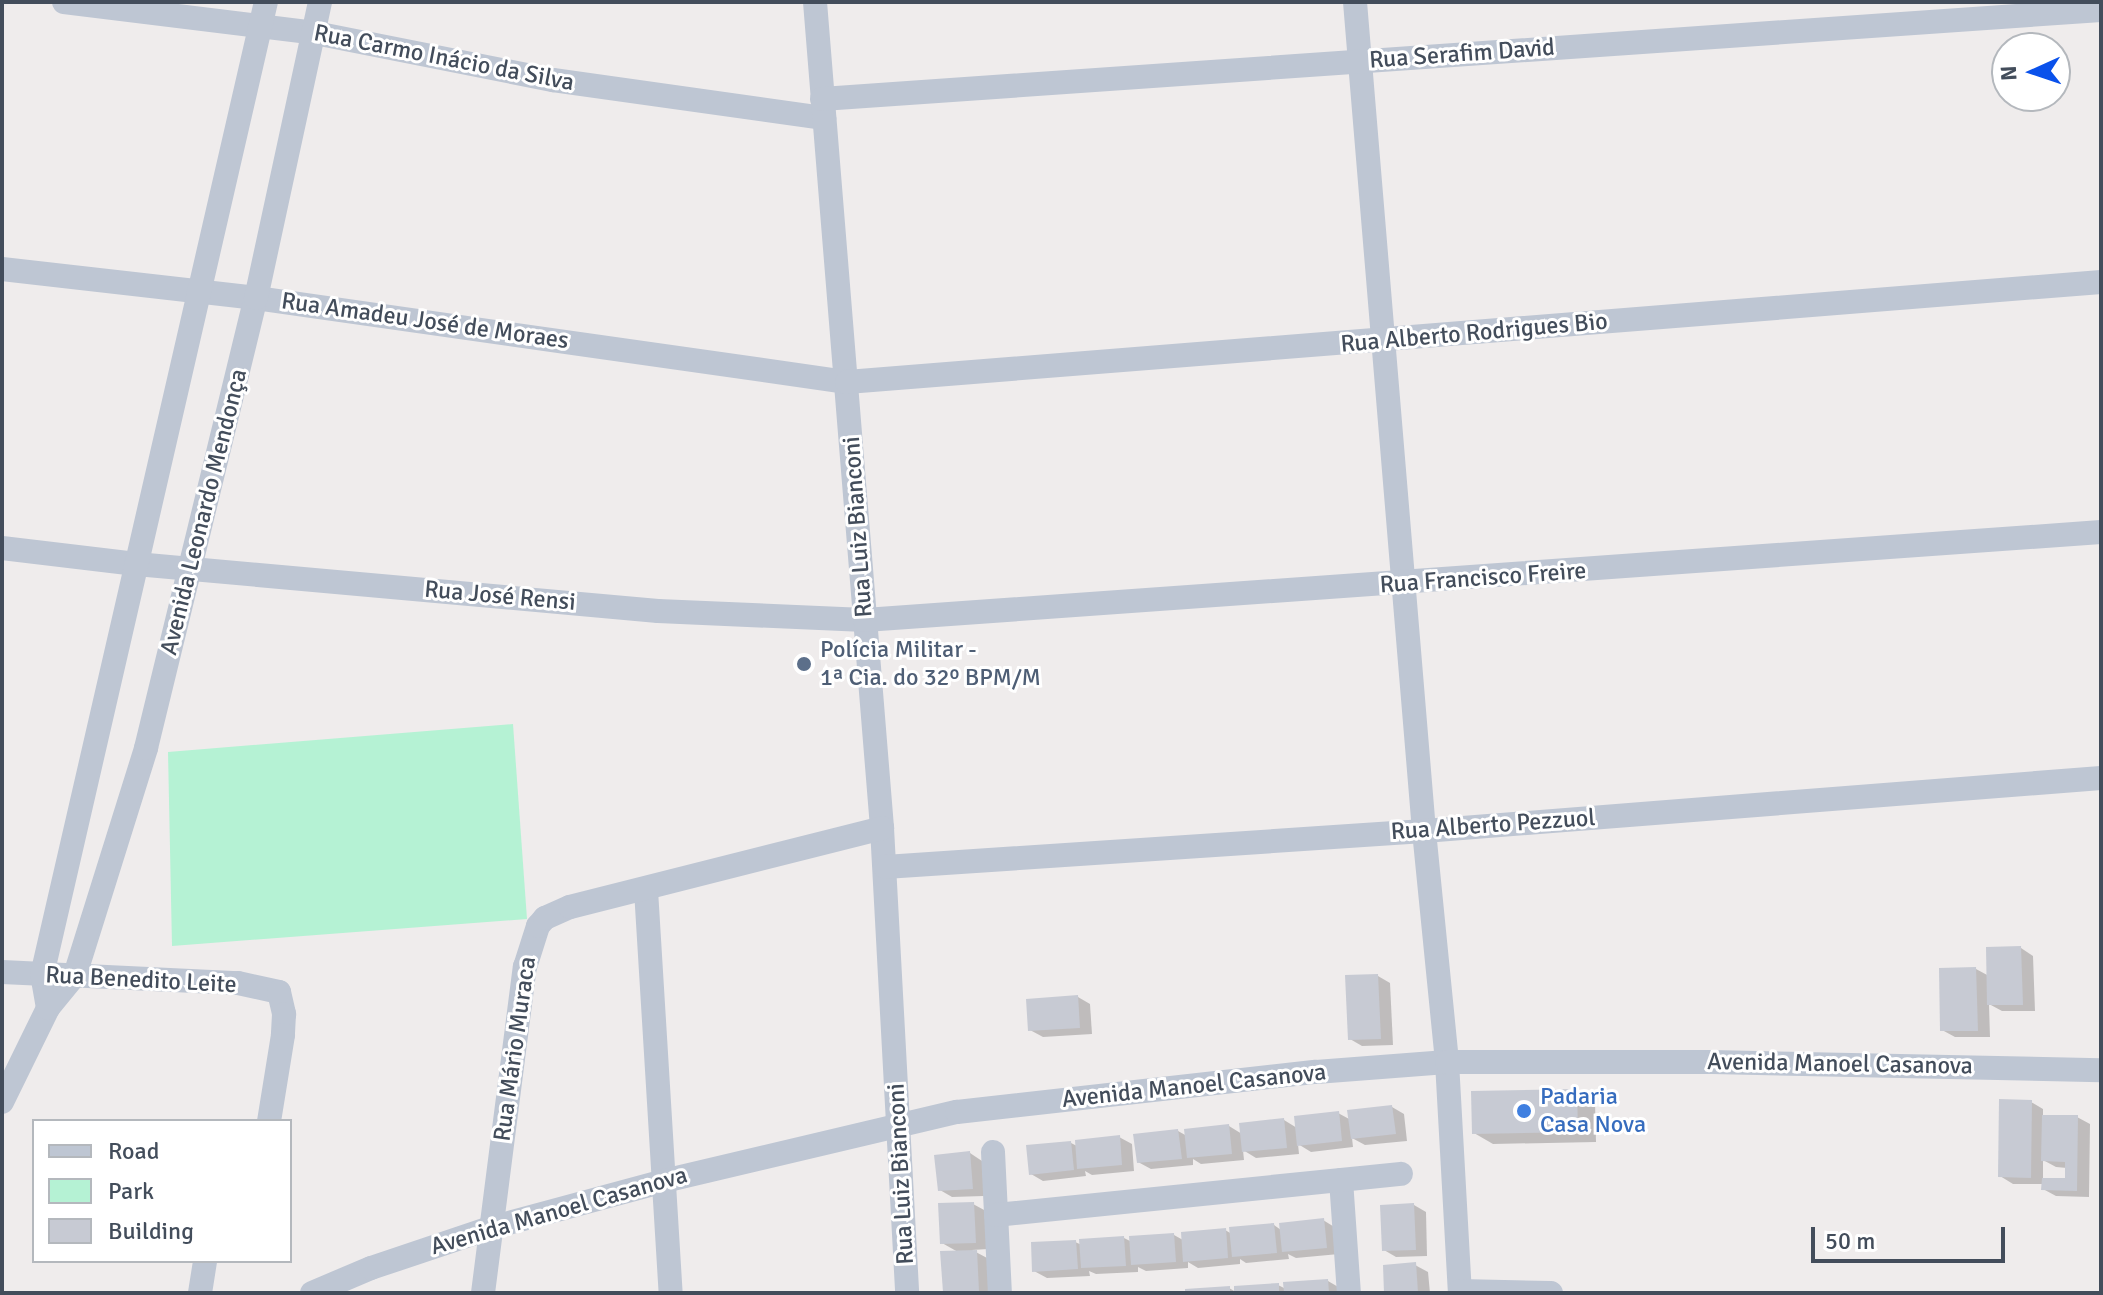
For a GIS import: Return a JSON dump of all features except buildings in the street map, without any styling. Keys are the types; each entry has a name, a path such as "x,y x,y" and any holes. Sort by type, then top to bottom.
{"street":[{"name":"Rua Carmo Inácio da Silva","path":"64,2 264,14 315,33 553,80 823,108"},
{"name":"Avenida Leonardo Mendonça","path":"2,1102 48,1008 75,975 146,748 256,298 320,2"},
{"name":"Rua Luiz Bianconi","path":"815,2 885,867 907,1293"},
{"path":"1355,2 1424,831 1447,1062 1460,1292 1551,1293"},
{"name":"Rua Serafim David","path":"823,108 1360,61 2101,10"},
{"path":"48,1008 42,975 264,14"},
{"name":"Rua Amadeu José de Moraes","path":"2,269 256,298 847,382"},
{"name":"Rua Alberto Rodrigues Bio","path":"847,382 2101,282"},
{"name":"Rua Francisco Freire","path":"865,620 2101,532"},
{"name":"Rua José Rensi","path":"2,548 136,564 658,611 865,620"},
{"name":"Rua Alberto Pezzuol","path":"885,867 1424,831 2101,778"},
{"name":"Rua Mário Muraca","path":"483,1293 525,967 533,936 545,918 558,911 882,828"},
{"path":"646,890 671,1293"},
{"name":"Rua Benedito Leite","path":"2,972 238,983 279,992 284,1005 283,1035 269,1119"},
{"name":"Avenida Manoel Casanova","path":"312,1293 383,1264 490,1228 664,1181 899,1123 957,1112 1118,1093 1447,1062 1727,1062 2101,1070"},
{"path":"993,1152 1000,1293"},
{"path":"996,1215 1401,1174"},
{"path":"1341,1180 1349,1293"},
{"path":"200,1293 205,1263"}],"green space":[{"path":"513,724 527,919 172,946 168,752"}],"place":[{"name":"Polícia Militar - 1ª Cia. do 32º BPM/M","path":"804,664"},
{"name":"Padaria Casa Nova","path":"1524,1111"}]}
